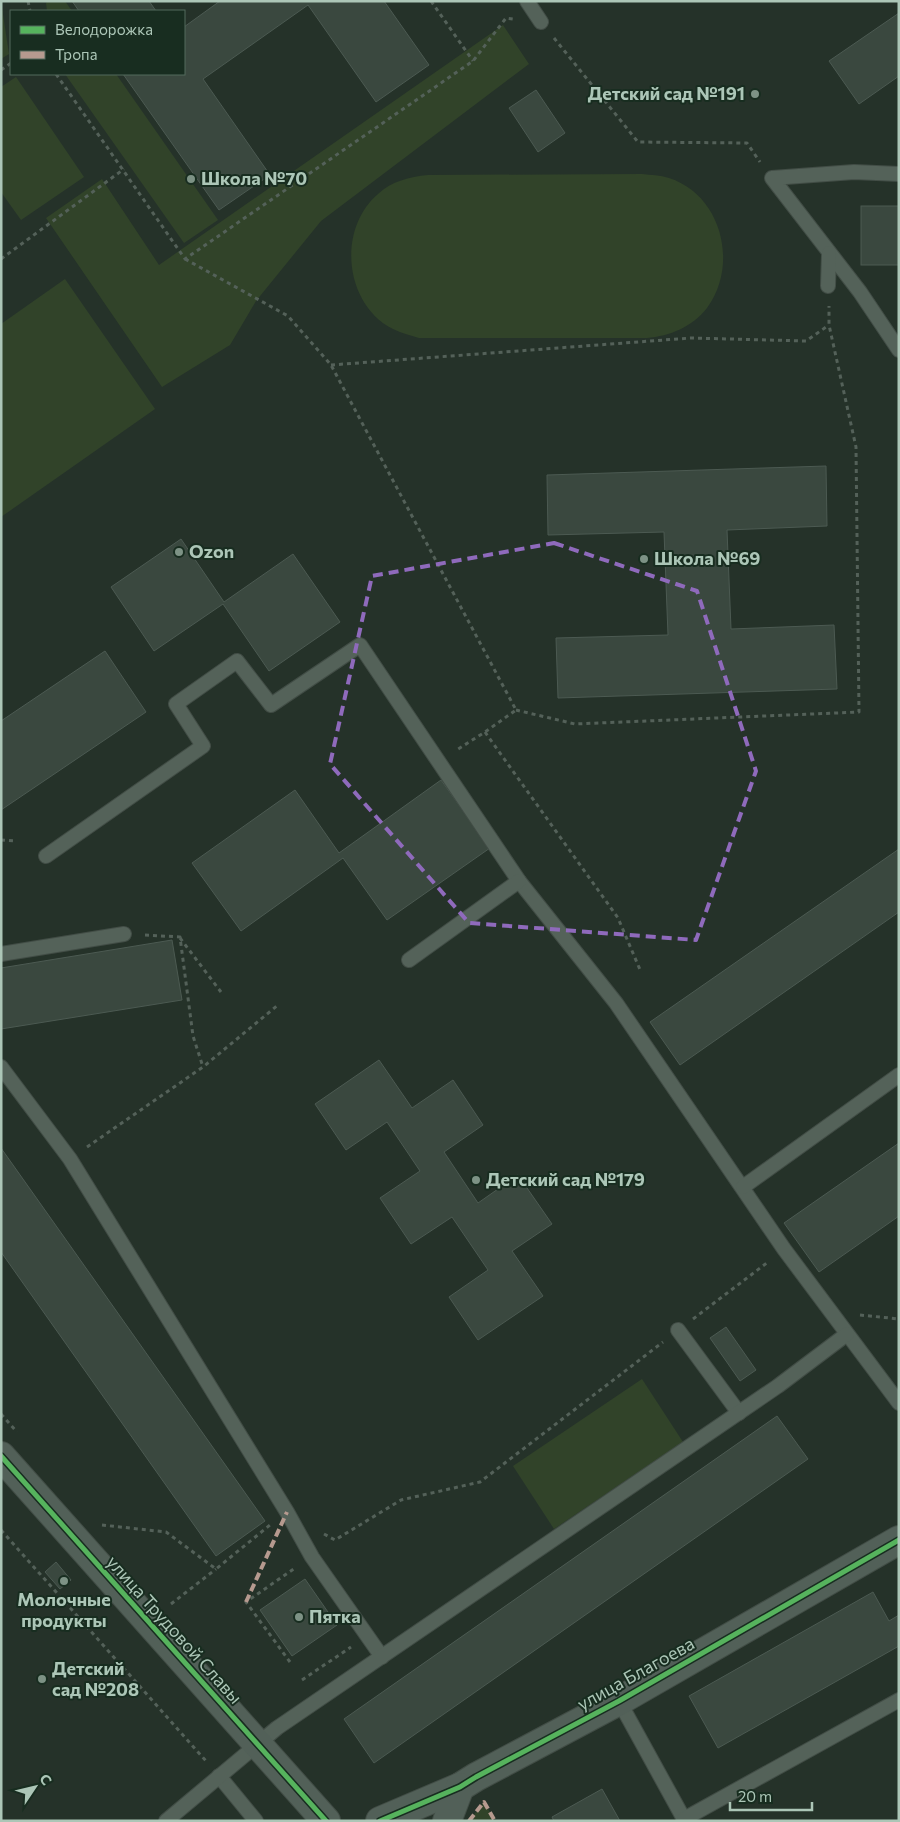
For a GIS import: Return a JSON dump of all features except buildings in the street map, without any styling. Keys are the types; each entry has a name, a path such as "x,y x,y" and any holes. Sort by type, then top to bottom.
{"street":[{"name":"улица Трудовой Славы","path":"4,1465 326,1821"},
{"name":"улица Благоева","path":"380,1821 460,1788 476,1777 618,1701 899,1540"},
{"path":"292,1782 338,1821"},
{"path":"447,1821 460,1788"}],"lane":[{"path":"528,1 541,22"},
{"path":"772,178 854,172 899,174"},
{"path":"772,178 860,292 899,350"},
{"path":"828,286 829,253"},
{"path":"46,856 203,746 176,704 236,661 271,705 360,646 519,881 616,1003 784,1249 899,1403"},
{"path":"409,960 519,881"},
{"path":"1,954 124,934"},
{"path":"1,1067 70,1159 287,1512 312,1557 382,1657"},
{"path":"743,1187 899,1075"},
{"path":"678,1330 739,1413"},
{"path":"166,1821 278,1728 778,1386 847,1334"},
{"path":"618,1701 685,1820 899,1700"},
{"path":"219,1776 256,1821"}],"path":[{"path":"431,1 473,61"},
{"path":"185,259 473,61 506,18 541,22 638,142 747,143 772,178"},
{"path":"57,75 185,259 288,316 331,365 516,710 575,724 859,712 856,447 829,325 828,286"},
{"path":"1,259 124,169"},
{"path":"331,365 690,338 806,341 829,325"},
{"path":"437,762 486,732 516,710"},
{"path":"486,732 618,918 641,972"},
{"path":"1,840 16,841"},
{"path":"124,934 180,938 221,992"},
{"path":"180,938 193,1036 203,1067"},
{"path":"70,1159 203,1067 278,1005"},
{"path":"170,1604 287,1512 335,1540 401,1500 480,1482 784,1249"},
{"path":"858,1315 899,1319"},
{"path":"100,1525 166,1532 216,1569"},
{"path":"1,1530 219,1776"},
{"path":"290,1662 246,1602 312,1557"},
{"path":"302,1680 367,1636"}],"highlighted area":[{"path":"554,543 697,591 756,771 696,940 469,923 330,764 372,576"}],"green space":[{"path":"1,1 9,54 1,59"},
{"path":"48,1 65,1 71,10 47,10 46,3"},
{"path":"503,25 529,64 321,221 256,301 230,345 162,387 46,218 102,179 159,265"},
{"path":"66,75 117,75 218,220 184,243"},
{"path":"16,77 84,177 21,220 1,192 1,87"},
{"path":"642,174 666,177 687,187 702,199 713,215 720,233 723,252 722,272 717,291 701,315 672,333 647,338 419,338 393,329 377,317 364,302 356,285 352,265 352,246 356,226 365,209 378,194 401,180 428,175"},
{"path":"65,279 155,409 1,517 1,324"},
{"path":"642,1379 683,1442 554,1529 513,1466"},
{"path":"484,1802 495,1821 469,1821"}],"marked path":[{"path":"246,1602 287,1512"},
{"path":"469,1821 484,1802 495,1821"}],"cycle path":[{"path":"1,1456 326,1821"},
{"path":"380,1821 460,1787 619,1701 899,1540"}],"place":[{"name":"Детский сад №191","path":"755,94"},
{"name":"Школа №70","path":"191,179"},
{"name":"Ozon","path":"179,552"},
{"name":"Школа №69","path":"644,559"},
{"name":"Детский сад №179","path":"476,1180"},
{"name":"Молочные продукты","path":"64,1581"},
{"name":"Пятка","path":"299,1617"},
{"name":"Детский сад №208","path":"42,1679"}]}
